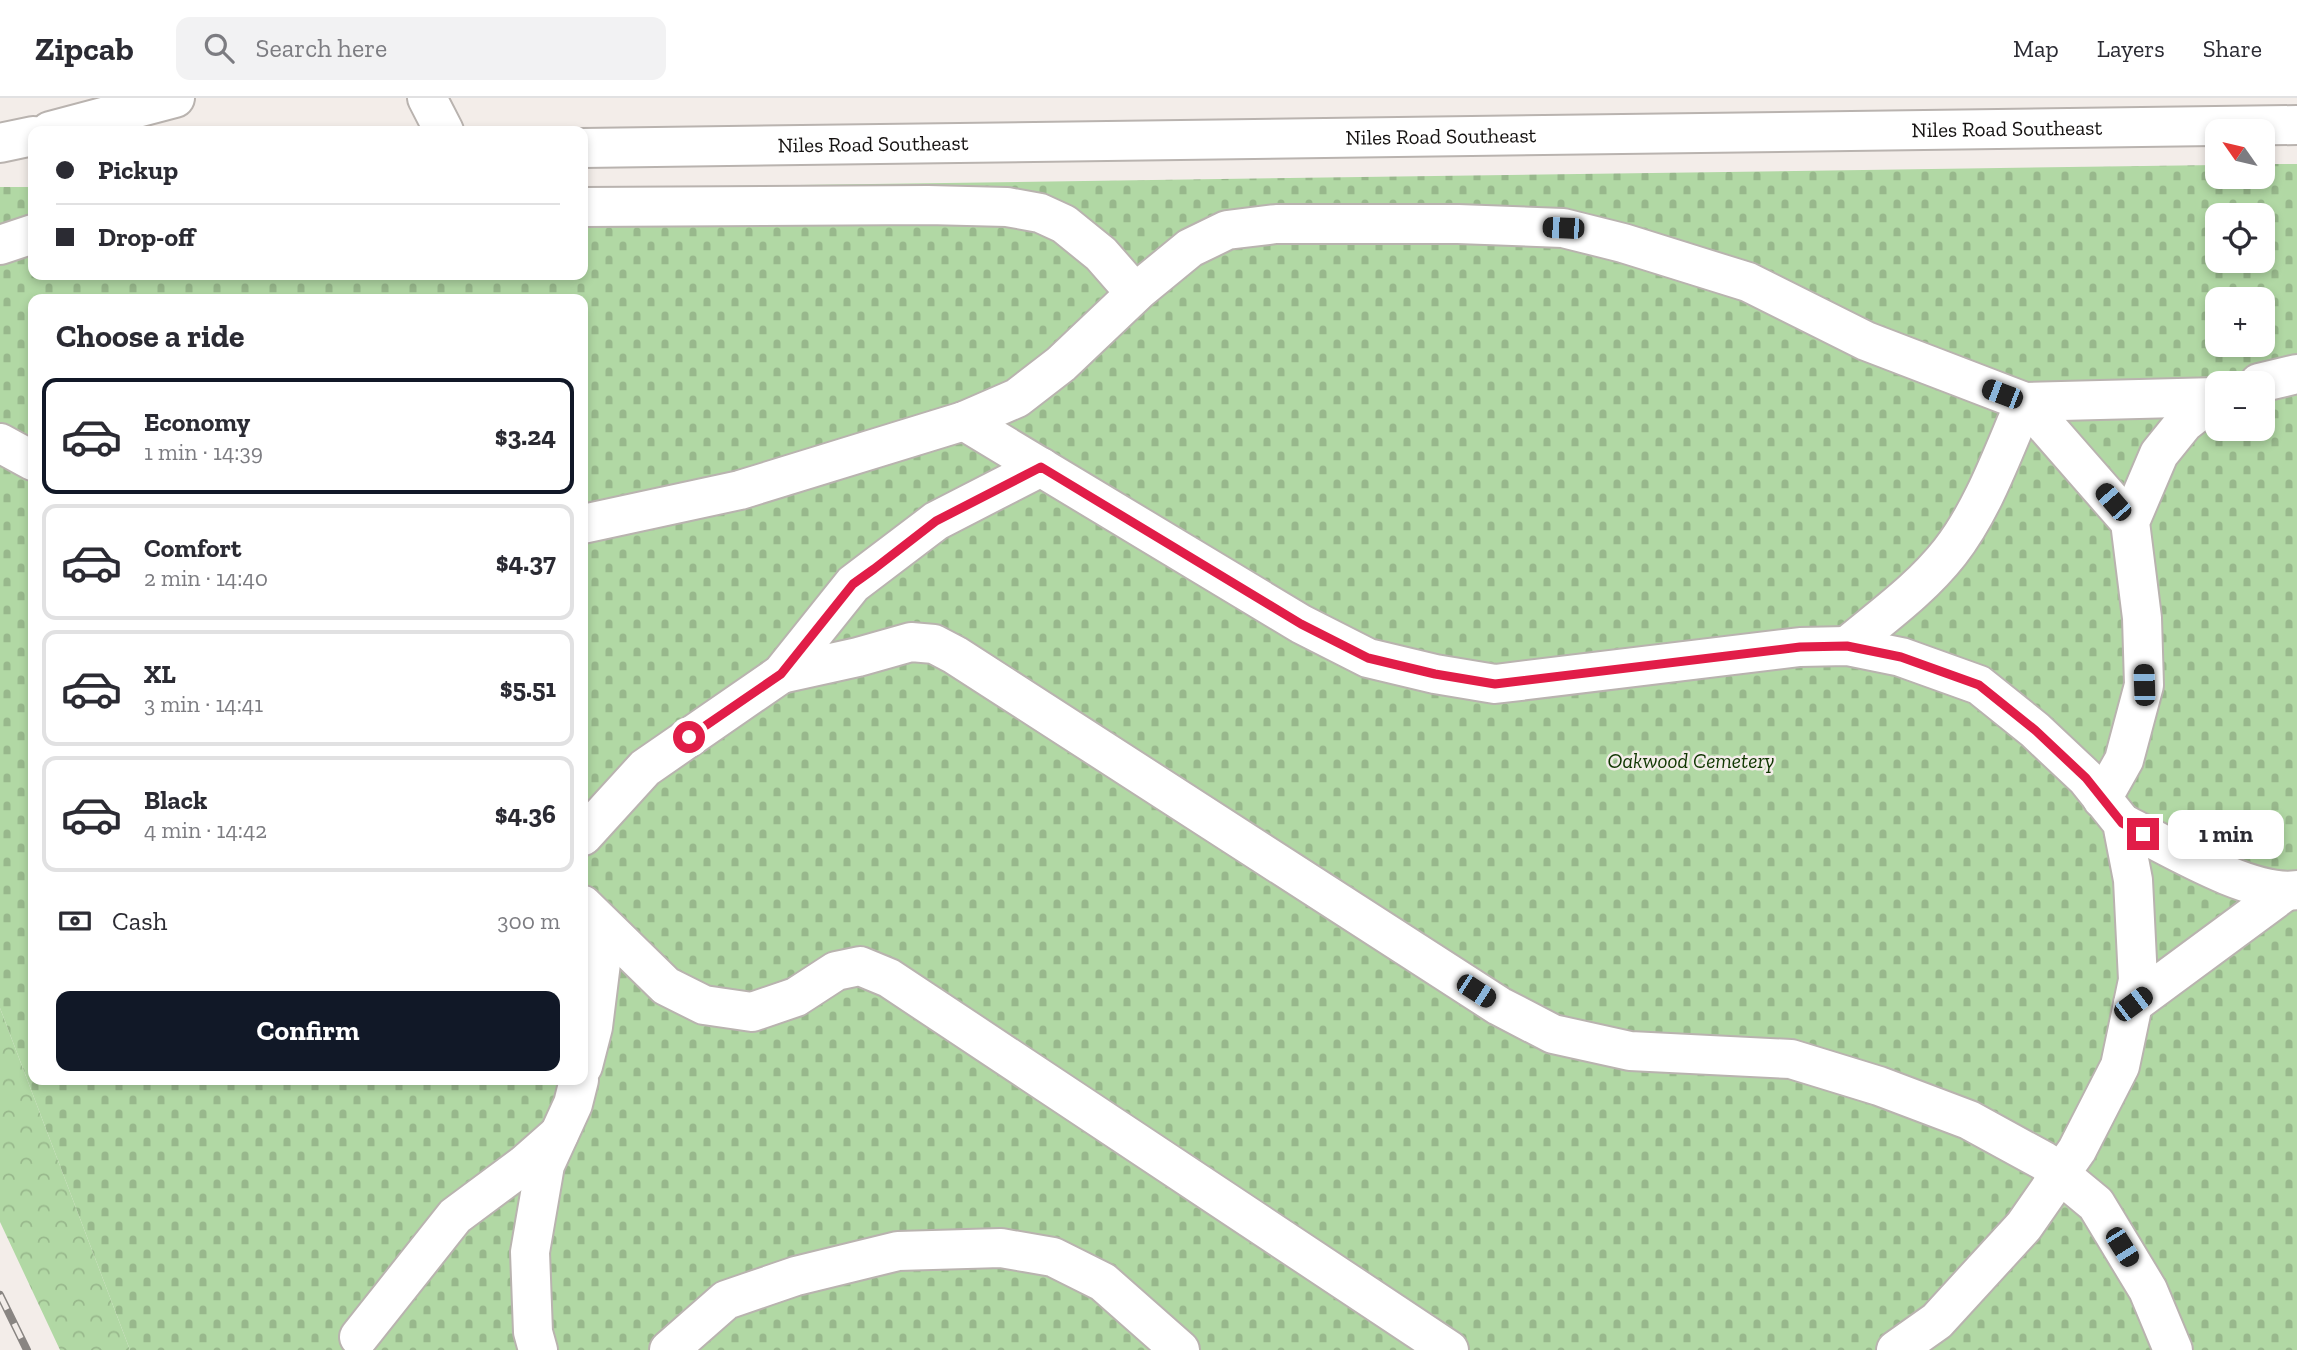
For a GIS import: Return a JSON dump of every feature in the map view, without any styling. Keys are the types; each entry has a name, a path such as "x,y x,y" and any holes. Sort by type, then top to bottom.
{"main road":[{"path":"69,126 175,98"},
{"path":"427,98 441,126"},
{"name":"Niles Road Southeast","path":"588,148 2297,125"},
{"path":"0,143 28,137"},
{"path":"588,207 1007,207 1040,213 1064,224 1101,254 1129,286"},
{"path":"588,523 740,490 964,421 1017,398 1060,364 1140,289 1190,248 1227,230 1276,224 1458,224 1563,228 1623,243 1748,282 1866,341 2025,402 2205,397"},
{"path":"0,245 28,236"},
{"path":"2275,379 2297,374"},
{"path":"2025,402 2130,522"},
{"path":"1847,646 1915,591 1951,550 1982,501 2025,402"},
{"path":"2112,811 2144,685 2142,618 2130,522 2160,454 2184,423 2205,406"},
{"path":"964,421 1301,624 1368,658 1435,674 1495,684 1800,647 1847,646 1901,657 1979,685 2086,778 2112,811 2133,880 2138,980 2120,1066 2077,1150 2024,1226 1937,1321 1896,1350"},
{"path":"0,443 28,458"},
{"path":"588,831 645,768 781,674 853,584 936,521 1041,467"},
{"path":"781,674 911,642 934,644 1487,998 1553,1034 1630,1051 1791,1059 1879,1086 1969,1120 2044,1161 2096,1204 2148,1290 2173,1350"},
{"path":"2112,811 2218,870 2261,887 2292,890"},
{"path":"2133,1004 2292,890"},
{"path":"588,910 666,986 704,1005 752,1012 796,997 836,971 860,966 889,978 1449,1350"},
{"path":"588,930 601,963 588,1046"},
{"path":"538,1350 533,1332 530,1252 545,1165 573,1104 578,1085"},
{"path":"359,1338 455,1216 525,1164 559,1134"},
{"path":"669,1350 726,1300 796,1276 898,1251 1001,1248 1053,1257 1103,1282 1180,1350"}],"green space":[{"name":"Oakwood Cemetery","path":"2275,164 2297,164 2297,1350 130,1350 29,1085 588,1085 588,294 28,294 28,1082 0,1008 0,187 28,187 28,280 588,280 588,188 2205,165 2205,189 2275,189"},
{"path":"0,1008 130,1350 60,1350 0,1222"}],"railway":[{"path":"0,1295 27,1350"}],"route":[{"path":"689,737 781,674 853,584 936,521 1041,467 1301,624 1368,658 1435,674 1495,684 1800,647 1847,646 1901,657 1979,685 2035,730 2086,778 2122,823 2143,834"}]}
